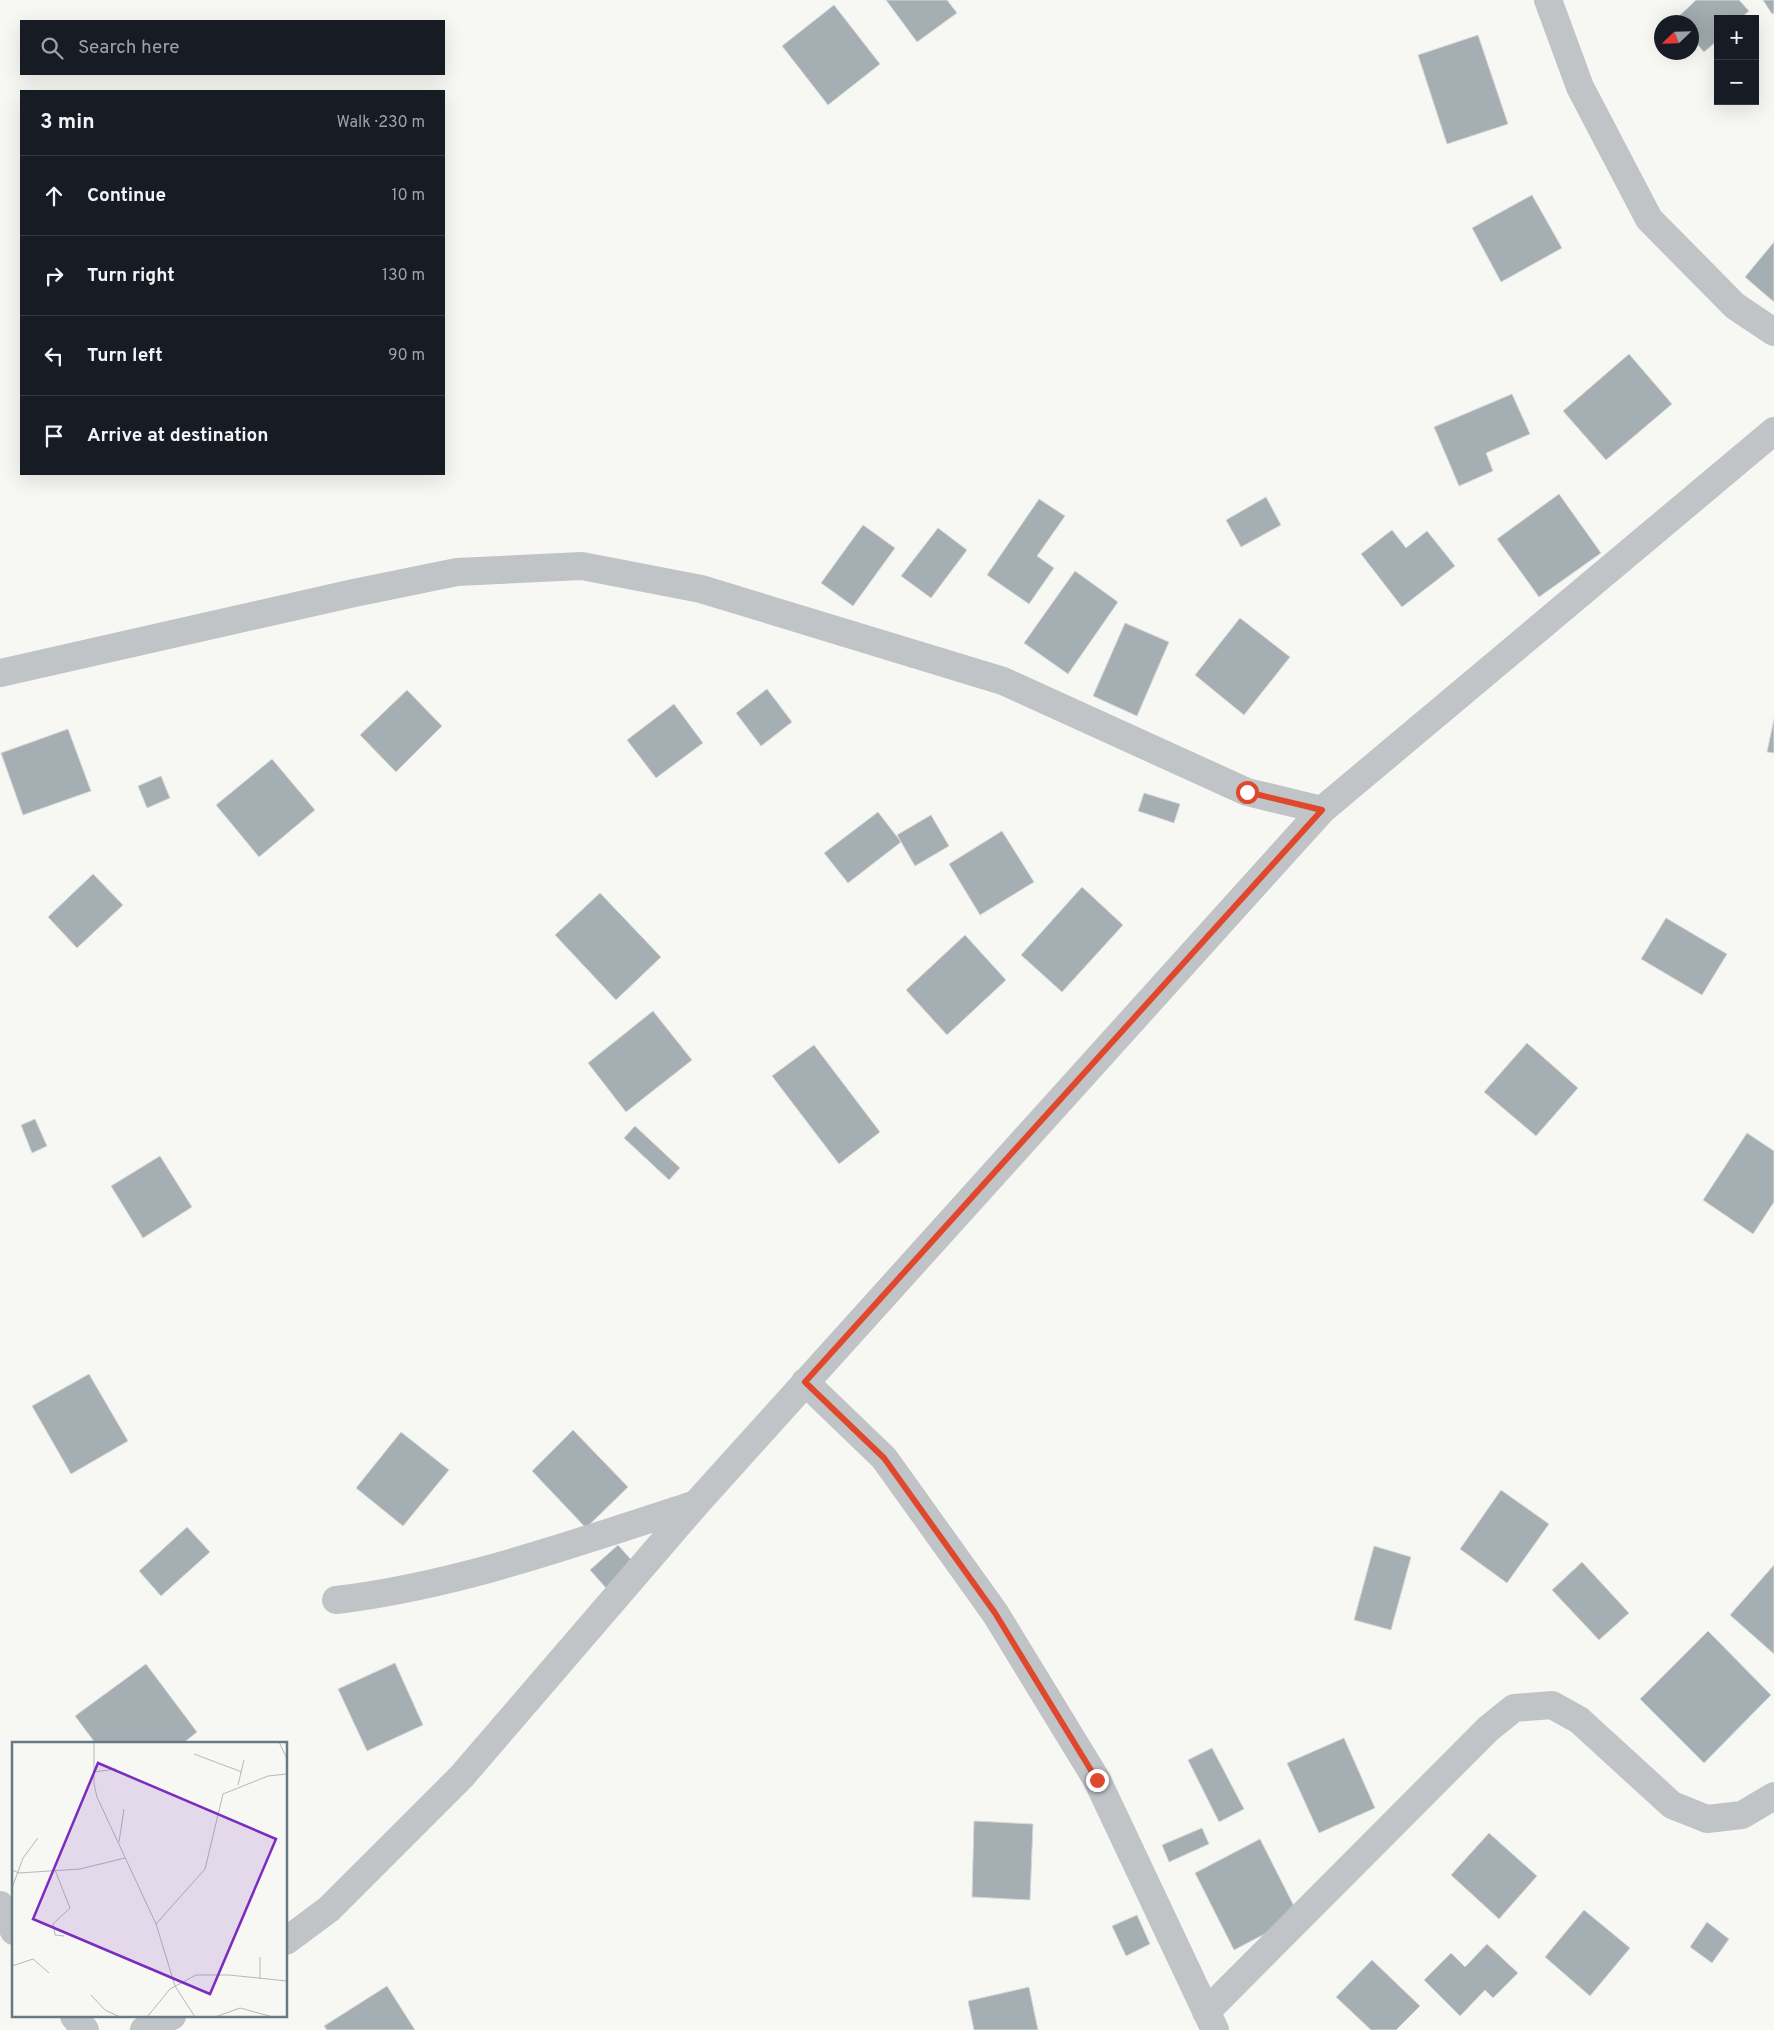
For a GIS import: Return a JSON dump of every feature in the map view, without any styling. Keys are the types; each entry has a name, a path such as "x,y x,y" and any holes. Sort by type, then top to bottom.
{"street":[{"path":"1548,0 1580,87 1649,219 1735,306 1774,332"},
{"path":"288,1940 329,1909 462,1776 696,1504 1322,810 1774,431"},
{"path":"0,673 354,593 457,572 582,566 701,589 1003,681 1247,792 1322,810"},
{"path":"805,1382 884,1458 995,1613 1097,1780 1210,2021 1488,1729 1514,1708 1552,1705 1579,1720 1672,1806 1707,1819 1742,1815 1774,1796"},
{"path":"336,1600 378,1595 474,1574 696,1504"},
{"path":"0,1905 12,1927"},
{"path":"76,2018 85,2030"},
{"path":"144,2030 168,2018"}],"building":[{"path":"886,0 947,0 957,13 917,42"},
{"path":"1696,0 1739,0 1749,11 1744,15 1714,15 1714,43 1704,52 1699,46 1699,15 1680,15"},
{"path":"1763,0 1774,0 1774,13 1772,14"},
{"path":"834,5 880,64 828,105 782,46"},
{"path":"1478,35 1508,124 1447,144 1418,55"},
{"path":"1532,195 1562,248 1501,282 1472,228"},
{"path":"1774,242 1774,302 1745,277"},
{"path":"1629,354 1672,404 1606,460 1563,411"},
{"path":"1512,394 1530,434 1486,453 1493,471 1459,486 1434,427"},
{"path":"1559,494 1601,553 1539,597 1497,539"},
{"path":"1266,497 1281,525 1241,547 1226,520"},
{"path":"1039,499 1065,516 1037,556 1054,568 1029,604 987,575"},
{"path":"863,525 895,548 853,606 821,583"},
{"path":"938,528 967,550 931,598 901,576"},
{"path":"1392,530 1406,548 1427,531 1455,566 1402,607 1361,554"},
{"path":"1075,571 1118,602 1068,674 1024,643"},
{"path":"1240,618 1290,657 1244,715 1195,675"},
{"path":"1125,623 1169,642 1137,716 1093,696"},
{"path":"767,689 792,722 761,746 736,713"},
{"path":"407,690 442,726 396,772 360,735"},
{"path":"674,704 703,743 656,778 627,740"},
{"path":"1774,719 1774,753 1767,752"},
{"path":"68,729 91,791 23,815 1,753"},
{"path":"272,759 315,810 259,857 216,805"},
{"path":"161,776 170,798 147,808 138,786"},
{"path":"1144,793 1180,804 1174,823 1138,811"},
{"path":"878,812 901,842 848,883 824,853"},
{"path":"931,815 949,846 915,866 897,835"},
{"path":"1002,831 1034,882 980,915 949,864"},
{"path":"93,874 123,905 77,948 48,917"},
{"path":"1082,887 1123,925 1062,992 1021,955"},
{"path":"600,893 661,957 616,1000 555,935"},
{"path":"1666,918 1727,954 1702,995 1641,959"},
{"path":"965,935 1006,980 947,1035 906,990"},
{"path":"653,1011 692,1060 626,1112 588,1063"},
{"path":"1527,1043 1578,1088 1536,1136 1484,1092"},
{"path":"814,1045 880,1132 839,1164 772,1076"},
{"path":"35,1119 47,1146 32,1153 21,1125"},
{"path":"635,1126 680,1168 669,1180 624,1138"},
{"path":"1747,1133 1774,1151 1774,1202 1753,1234 1703,1200"},
{"path":"160,1156 192,1207 143,1238 111,1186"},
{"path":"89,1374 128,1441 71,1474 32,1406"},
{"path":"573,1430 628,1487 586,1528 532,1471"},
{"path":"401,1432 449,1470 403,1526 356,1488"},
{"path":"1501,1490 1549,1524 1507,1583 1460,1549"},
{"path":"187,1527 210,1552 161,1596 139,1571"},
{"path":"618,1545 634,1563 606,1588 590,1570"},
{"path":"1374,1546 1411,1557 1391,1630 1354,1620"},
{"path":"1582,1562 1629,1613 1599,1640 1552,1590"},
{"path":"1774,1565 1774,1654 1730,1615"},
{"path":"1708,1631 1771,1695 1704,1763 1640,1699"},
{"path":"395,1663 423,1725 367,1751 338,1689"},
{"path":"146,1664 197,1732 184,1742 94,1742 75,1716"},
{"path":"1344,1738 1375,1808 1319,1833 1287,1763"},
{"path":"1212,1748 1244,1809 1219,1822 1188,1760"},
{"path":"974,1821 1033,1824 1030,1900 972,1897"},
{"path":"1202,1828 1209,1844 1169,1862 1162,1845"},
{"path":"1489,1833 1537,1876 1499,1919 1451,1875"},
{"path":"1260,1839 1299,1916 1234,1950 1195,1873"},
{"path":"1584,1910 1630,1948 1590,1996 1545,1957"},
{"path":"1137,1915 1150,1944 1126,1956 1112,1926"},
{"path":"1707,1922 1729,1939 1712,1963 1690,1947"},
{"path":"1487,1944 1518,1973 1493,1998 1485,1990 1460,2016 1424,1980 1451,1953 1465,1967"},
{"path":"1372,1960 1420,2006 1396,2030 1371,2030 1336,1997"},
{"path":"387,1986 415,2030 327,2030 324,2026"},
{"path":"1029,1987 1038,2030 974,2030 968,2001"}],"route":[{"path":"1097,1780 995,1613 884,1458 805,1382 1322,810 1247,792"}]}
